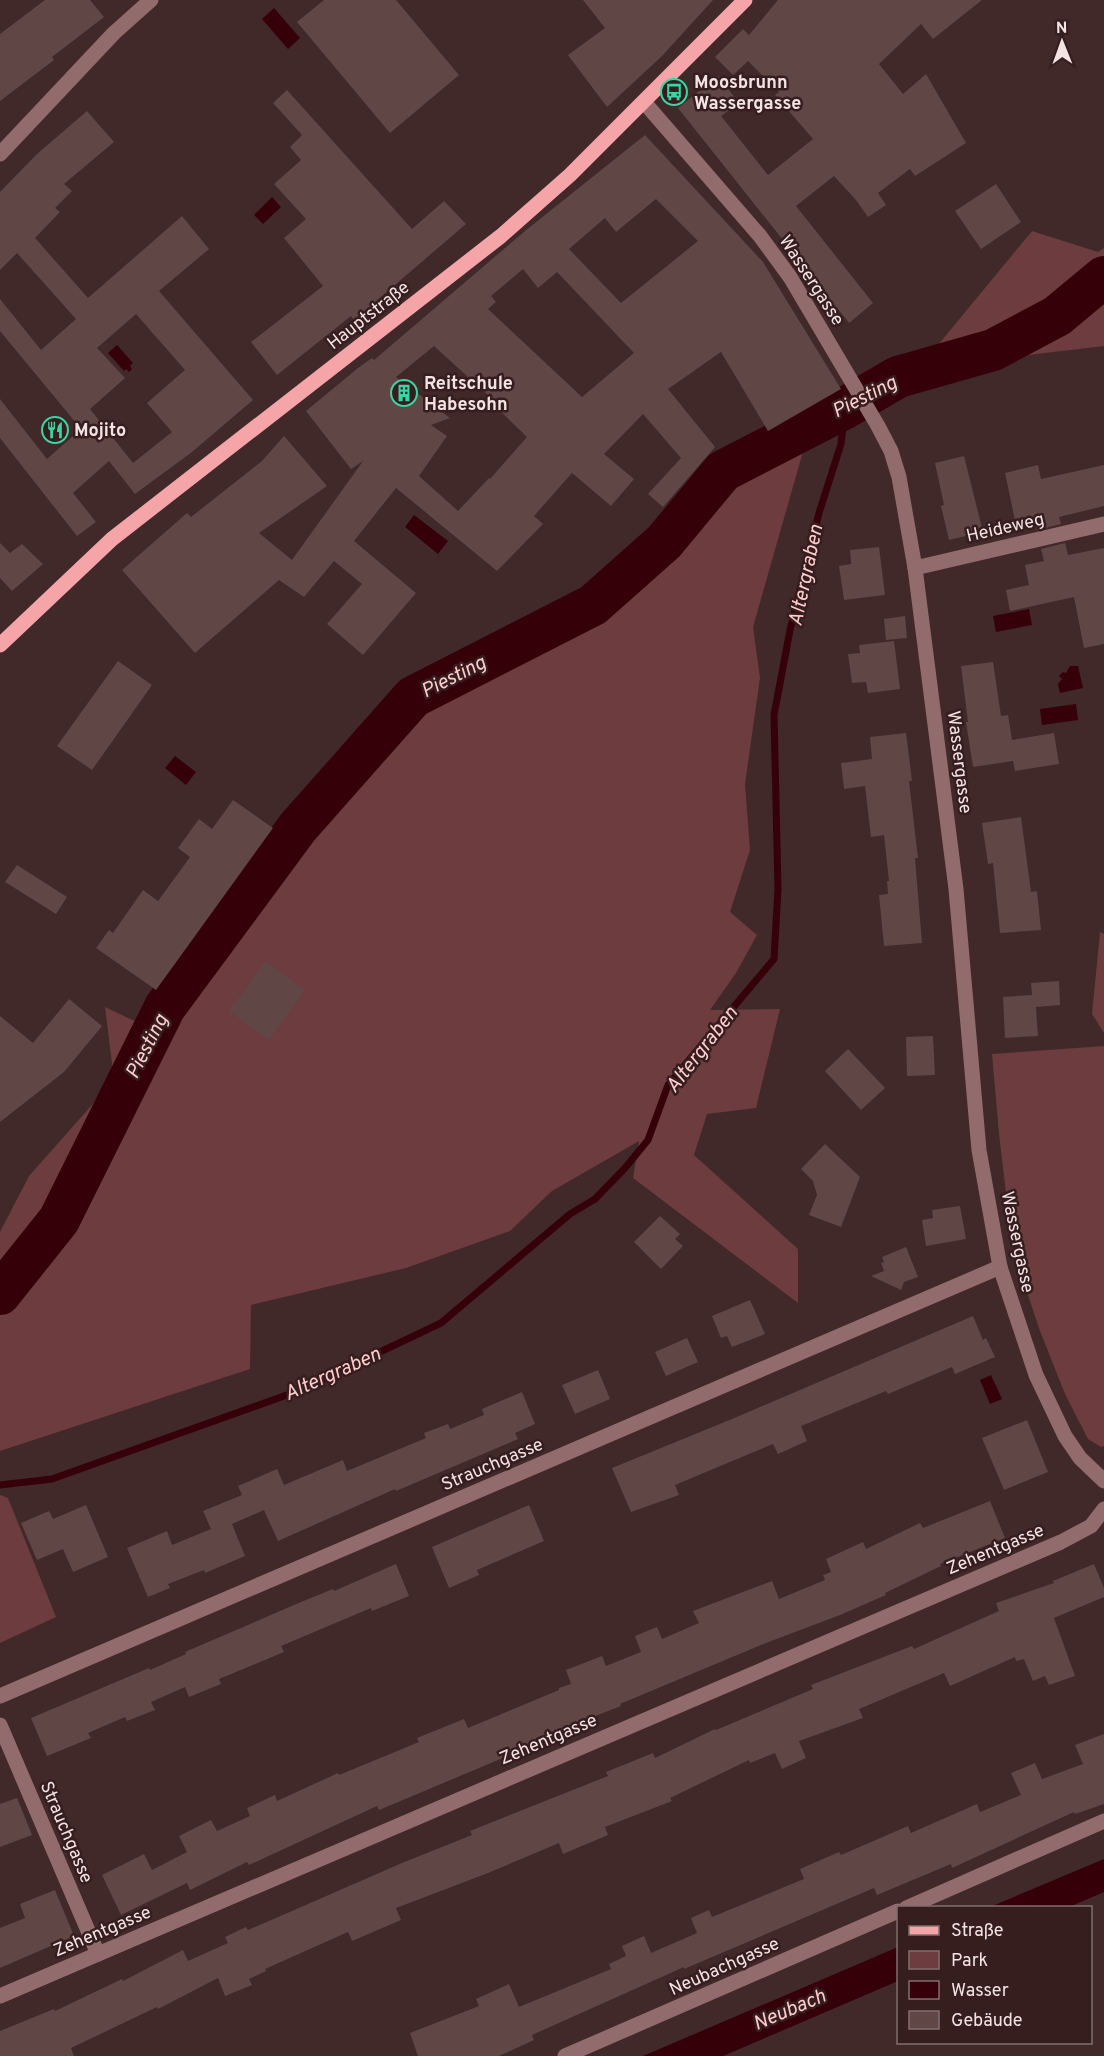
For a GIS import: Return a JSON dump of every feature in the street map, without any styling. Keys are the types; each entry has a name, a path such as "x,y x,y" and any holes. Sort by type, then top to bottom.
{"main road":[{"name":"Hauptstraße","path":"0,645 112,539 501,236 570,175 745,0"}],"street":[{"path":"0,154 114,33 151,0"},
{"name":"Wassergasse","path":"644,102 772,252 790,277 891,452 899,477 915,568 958,901 979,1150 1000,1267 1036,1375 1065,1436 1080,1458 1104,1481"},
{"name":"Heideweg","path":"915,568 1104,524"},
{"name":"Strauchgasse","path":"0,1696 1000,1267"},
{"name":"Zehentgasse","path":"0,1996 1061,1542 1091,1526 1104,1509"},
{"name":"Strauchgasse","path":"0,1725 98,1954"},
{"path":"911,1906 1104,1821"},
{"name":"Neubachgasse","path":"565,2056 897,1911"}],"green space":[{"path":"1032,231 1098,252 1104,248 1104,346 919,368"},
{"path":"806,441 753,627 760,678 745,784 750,850 730,912 757,935 736,973 710,1010 780,1009 756,1108 707,1114 694,1155 798,1249 798,1303 633,1178 639,1141 552,1191 510,1231 406,1268 251,1305 250,1369 0,1451 0,1232 29,1176 114,1080 105,1007 145,1026 166,996 180,1009 291,854 316,827 311,820 419,707 610,609 736,477"},
{"path":"1100,932 1104,934 1104,1033 1092,1014"},
{"path":"1104,1046 1104,1446 1101,1447 1088,1439 1065,1394 1040,1331 1020,1271 1008,1210 992,1054"},
{"path":"0,1495 8,1498 56,1617 0,1643"}],"water":[{"path":"274,8 300,38 288,49 262,19"},
{"path":"272,197 281,207 263,224 254,215"},
{"path":"117,345 133,363 129,372 126,369 124,371 108,353"},
{"path":"414,515 448,541 438,554 405,527"},
{"path":"1029,609 1032,625 996,632 993,616"},
{"path":"1070,666 1078,666 1083,688 1060,693 1058,684 1062,679 1059,676 1063,672 1066,673"},
{"path":"1076,704 1078,720 1042,725 1040,709"},
{"path":"175,756 196,772 186,785 165,768"},
{"path":"991,1375 1002,1399 990,1404 980,1380"},
{"path":"1104,1859 1104,1892 1071,1906 992,1906"},
{"name":"Neubach","path":"897,1947 897,1981 723,2056 643,2056"}],"building":[{"path":"45,0 90,0 104,17 52,57 54,60 0,101 0,34"},
{"path":"324,0 396,0 459,75 390,133 297,22"},
{"path":"583,0 713,0 662,56 607,107 568,55 605,28"},
{"path":"778,0 982,0 933,39 921,24 879,64 903,94 926,74 966,143 915,176 910,169 878,193 886,205 868,217 834,176 796,206 873,303 849,323 678,108 718,76 739,103 721,116 768,175 813,139 775,95 779,92 748,61 733,75 715,57 743,29 749,35"},
{"path":"287,90 412,229 444,201 466,224 354,320 351,316 277,375 251,342 323,286 284,238 306,219 274,184 301,160 290,147 302,135 273,103"},
{"path":"87,111 114,142 64,184 72,191 55,208 60,212 35,238 88,298 182,216 209,249 159,291 253,400 192,452 135,494 109,461 73,493 96,522 77,536 0,438 0,399 47,459 81,429 0,331 0,299 41,350 76,319 17,253 0,270 0,192 37,154","holes":["136,314 185,370 147,403 172,432 133,463 90,409 125,378 97,348"]},
{"path":"645,135 763,262 841,389 768,431 721,352 668,389 715,447 663,507 648,494 681,458 643,414 604,454 634,479 611,506 572,473 534,516 543,524 497,571 396,488 354,541 416,593 363,655 327,624 362,584 334,561 304,597 279,580 195,653 122,570 187,513 191,517 262,461 284,436 327,486 259,533 292,560 363,461 351,469 306,411 358,368 372,358 374,360 525,231","holes":["656,199 698,241 621,303 569,249 605,218 616,232","523,269 538,288 557,272 634,353 582,397 488,309 496,302 491,296","434,346 501,407 498,409 527,437 458,511 419,476 447,436 431,425 450,418 396,377"]},
{"path":"996,184 1021,222 981,249 955,211"},
{"path":"964,456 983,532 949,540 935,463"},
{"path":"1038,465 1041,479 1104,465 1104,506 1059,517 1061,524 1037,530 1035,521 1016,525 1005,473"},
{"path":"0,543 10,553 22,544 43,564 12,591 0,578"},
{"path":"1065,543 1068,555 1104,548 1104,644 1084,648 1074,597 1010,611 1006,590 1029,585 1025,565 1044,561 1041,549"},
{"path":"879,547 885,595 844,600 839,566 851,564 850,550"},
{"path":"905,616 907,638 886,640 884,619"},
{"path":"894,641 900,689 868,693 866,682 852,683 848,654 860,653 859,645"},
{"path":"118,661 152,685 92,770 57,746"},
{"path":"993,662 1001,716 1008,715 1012,740 1054,733 1059,764 1015,771 1013,761 973,767 961,666"},
{"path":"906,733 918,858 915,858 922,943 884,946 879,895 888,894 887,881 889,881 884,835 871,837 865,786 844,789 841,763 872,759 870,737"},
{"path":"233,800 273,828 156,990 96,948 109,930 113,933 143,890 158,901 190,857 178,848 199,819 212,829"},
{"path":"1021,817 1031,892 1037,891 1041,930 1000,933 993,863 988,864 982,823"},
{"path":"17,865 67,897 56,914 5,882"},
{"path":"265,961 305,990 269,1040 229,1011"},
{"path":"1059,981 1060,1005 1036,1007 1038,1036 1005,1038 1003,997 1032,995 1031,983"},
{"path":"69,999 102,1026 64,1072 0,1122 0,1016 33,1043"},
{"path":"933,1036 935,1075 907,1076 906,1037"},
{"path":"848,1049 885,1088 861,1110 825,1071"},
{"path":"825,1144 860,1177 841,1227 809,1215 817,1195 813,1181 801,1169"},
{"path":"960,1206 966,1239 926,1246 922,1220 933,1218 932,1210"},
{"path":"660,1216 680,1234 675,1239 683,1246 661,1269 634,1242"},
{"path":"906,1247 918,1277 904,1282 901,1290 871,1276 884,1271 881,1263 884,1262 882,1257"},
{"path":"750,1300 765,1334 732,1347 727,1336 721,1338 712,1316"},
{"path":"973,1316 983,1340 986,1338 995,1357 955,1374 952,1367 888,1394 886,1391 801,1426 807,1441 778,1454 773,1444 675,1485 679,1495 631,1512 612,1468"},
{"path":"687,1338 698,1362 666,1376 655,1352"},
{"path":"598,1370 610,1399 575,1414 562,1385"},
{"path":"522,1392 535,1424 515,1433 518,1439 396,1491 395,1489 278,1541 264,1510 232,1524 245,1556 205,1573 204,1570 168,1584 170,1588 148,1597 127,1548 167,1531 172,1545 211,1529 203,1511 242,1495 238,1486 277,1469 284,1485 343,1460 347,1471 426,1438 424,1433 448,1424 450,1429 484,1415 482,1409"},
{"path":"1027,1420 1048,1472 1004,1490 982,1438"},
{"path":"990,1501 1005,1538 940,1564 941,1566 885,1593 886,1595 840,1615 761,1645 620,1704 621,1706 554,1732 555,1736 379,1810 377,1806 249,1865 247,1862 190,1890 187,1883 121,1915 102,1875 144,1854 152,1870 187,1852 179,1836 211,1820 217,1831 250,1816 247,1808 275,1795 277,1801 338,1773 339,1775 419,1742 417,1738 464,1719 468,1728 559,1690 571,1684 566,1670 602,1656 606,1666 641,1652 635,1636 657,1627 662,1639 699,1623 693,1611 772,1581 779,1599 825,1580 823,1575 831,1572 826,1559 863,1542 866,1549 920,1523 923,1528"},
{"path":"86,1505 108,1557 73,1572 63,1549 37,1560 21,1523 49,1511 53,1519"},
{"path":"529,1505 544,1541 477,1570 479,1575 449,1588 432,1547"},
{"path":"396,1564 409,1596 372,1611 371,1608 281,1646 284,1652 219,1679 221,1684 189,1697 185,1687 151,1702 155,1710 127,1721 125,1717 88,1733 91,1738 47,1756 31,1718 149,1668 150,1670 186,1654 185,1652 301,1602 333,1589 334,1591"},
{"path":"1094,1564 1104,1588 1104,1597 1054,1618 1075,1676 1049,1685 1045,1676 1033,1681 1024,1659 1016,1661 1015,1657 950,1686 944,1673 859,1709 863,1718 799,1741 806,1758 782,1769 775,1753 750,1763 749,1760 670,1798 672,1801 605,1827 608,1835 563,1854 559,1843 396,1908 401,1920 352,1941 348,1932 265,1969 266,1971 249,1979 252,1985 225,1996 218,1978 158,2009 157,2007 71,2048 74,2056 0,2056 0,2031 54,2009 55,2011 122,1979 123,1981 183,1950 188,1961 228,1943 225,1937 246,1927 248,1930 472,1835 470,1831 608,1776 606,1772 653,1753 655,1758 715,1729 813,1689 811,1685 912,1646 914,1649 999,1611 996,1603 1054,1583 1053,1581"},
{"path":"1104,1734 1104,1804 1075,1814 1074,1812 952,1868 951,1864 877,1895 874,1888 684,1969 684,1967 532,2035 534,2040 499,2056 418,2056 410,2033 479,2006 476,1999 509,1984 519,2007 611,1969 609,1964 626,1956 622,1946 644,1936 651,1953 697,1933 691,1918 709,1910 712,1917 804,1879 800,1869 839,1852 841,1855 908,1826 911,1833 977,1804 980,1812 1021,1795 1011,1773 1035,1763 1042,1779 1083,1764 1075,1745"},
{"path":"17,1798 32,1835 0,1847 0,1804"},
{"path":"55,1890 74,1936 0,1968 0,1928 25,1918 20,1904"}],"waterway":[{"name":"Piesting","path":"0,1294 59,1220 165,1007 298,827 413,697 593,605 664,542 723,471 845,408 898,377 993,350 1057,316 1104,277"},
{"name":"Altergraben","path":"0,1485 52,1479 298,1391 441,1323 570,1214 595,1199 648,1140 668,1085 774,959 778,889 774,715 790,630 819,513 841,444 845,408"}],"place":[{"name":"Moosbrunn Wassergasse","path":"674,92"},
{"name":"Reitschule Habesohn","path":"404,393"},
{"name":"Mojito","path":"55,430"}]}
